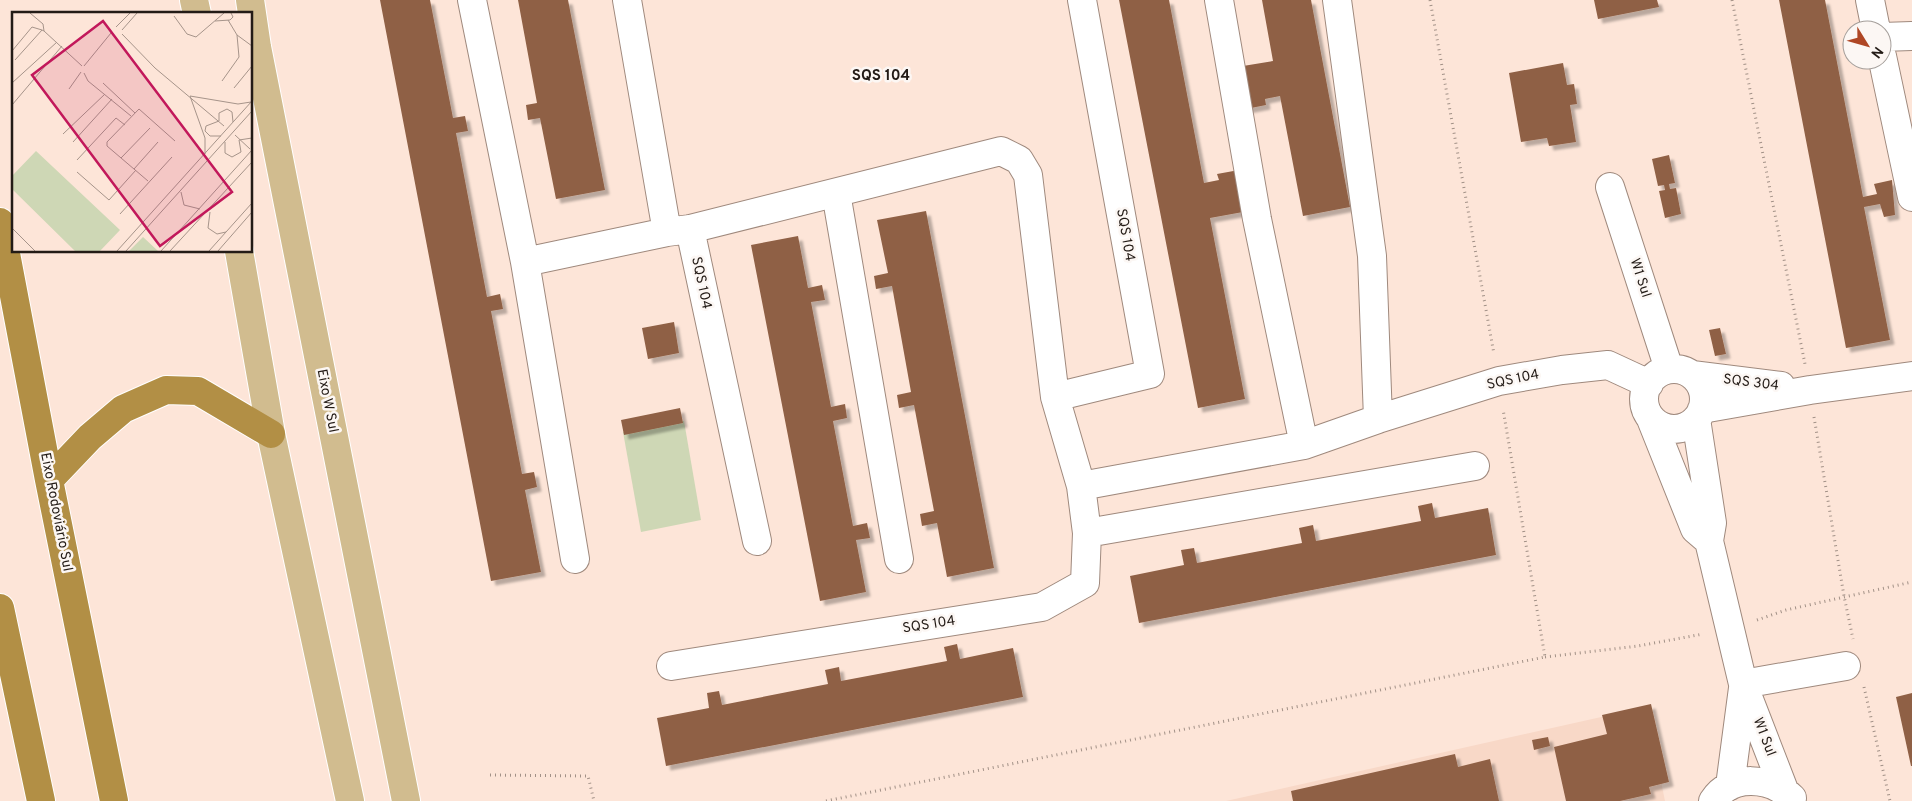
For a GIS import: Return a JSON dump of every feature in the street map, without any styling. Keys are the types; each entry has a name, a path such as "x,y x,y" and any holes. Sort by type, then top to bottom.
{"highway":[{"name":"Eixo Rodoviário Sul","path":"0,222 49,480 114,801"},
{"path":"49,480 90,437 123,409 166,390 198,391 270,434"},
{"path":"0,608 41,801"}],"main road":[{"name":"Eixo W Sul","path":"252,14 257,48 406,800"},
{"path":"239,252 270,434 350,801"}],"street":[{"path":"472,0 525,262 574,558"},
{"name":"SQS 104","path":"627,0 678,231 757,541"},
{"name":"SQS 104","path":"1055,397 1150,374 1082,0"},
{"path":"1220,0 1257,219 1304,445"},
{"path":"1337,0 1372,256 1378,418"},
{"path":"1870,0 1874,20"},
{"path":"1892,36 1912,36"},
{"path":"1885,70 1912,197"},
{"name":"SQS 104","path":"525,262 678,231 836,194 1001,151 1019,160 1028,175 1055,397 1081,486 1087,533 1086,583 1042,607 671,666"},
{"name":"W1 Sul","path":"1610,187 1670,376"},
{"path":"836,194 899,559"},
{"name":"SQS 104","path":"1081,486 1304,445 1378,418 1498,381 1562,370 1608,365 1670,376"},
{"path":"1670,376 1700,384 1704,396 1699,414 1686,427 1673,429 1661,426 1651,418 1645,408 1645,395 1670,376"},
{"name":"SQS 304","path":"1670,376 1810,390"},
{"name":"SQS 304","path":"1699,414 1810,390 1912,376"},
{"name":"W1 Sul","path":"1699,414 1712,523 1709,541 1743,684 1789,795"},
{"name":"W1 Sul","path":"1651,418 1695,529 1709,541"},
{"path":"1087,533 1475,466"},
{"path":"1743,684 1846,666"},
{"name":"W1 Sul","path":"1721,794 1743,684"},
{"path":"1721,794 1748,781 1767,782 1789,795"}],"path":[{"path":"1430,0 1545,657"},
{"path":"826,801 1545,657 1638,646 1730,629 1786,610 1912,582"},
{"path":"490,775 588,776 594,801"}],"shaded area":[{"path":"1646,707 1665,801 1226,801"}],"green space":[{"path":"684,421 701,520 641,532 623,432"}],"building":[{"path":"380,0 430,0 453,118 465,116 468,131 456,133 487,297 500,294 503,309 491,311 522,474 534,472 537,487 525,490 541,572 491,581"},
{"path":"518,0 568,0 605,190 556,199 540,118 528,120 526,105 537,103"},
{"path":"1119,0 1169,0 1204,183 1219,180 1217,174 1239,170 1243,212 1210,218 1245,399 1198,408"},
{"path":"1262,0 1311,0 1350,207 1303,216 1280,96 1265,99 1266,105 1246,109 1243,66 1273,61"},
{"path":"1594,0 1657,0 1659,7 1598,19"},
{"path":"1779,0 1825,0 1863,197 1877,194 1874,184 1892,180 1895,215 1884,217 1880,204 1864,207 1890,340 1846,348"},
{"path":"1563,63 1567,85 1574,84 1577,104 1570,105 1576,142 1549,146 1547,138 1521,142 1509,73"},
{"path":"1669,155 1675,183 1669,184 1670,189 1676,188 1681,214 1665,218 1659,191 1665,190 1664,185 1658,186 1652,159"},
{"path":"926,211 994,568 947,577 937,523 922,526 920,514 934,511 914,405 899,408 897,395 911,392 892,286 876,289 874,276 888,273 877,220"},
{"path":"798,236 808,288 822,285 825,300 811,302 831,407 845,404 847,418 833,421 853,526 867,523 870,538 856,540 866,592 820,601 751,245"},
{"path":"674,322 679,353 648,359 642,328"},
{"path":"1720,328 1726,354 1715,356 1709,330"},
{"path":"680,408 683,423 624,435 621,420"},
{"path":"1432,503 1435,518 1488,508 1496,555 1139,623 1130,576 1184,565 1181,550 1194,548 1197,563 1302,543 1299,528 1313,525 1316,541 1421,521 1418,506"},
{"path":"957,644 960,659 1013,648 1023,697 666,766 657,718 709,708 707,693 719,691 722,705 828,684 825,670 839,667 841,681 947,661 944,647"},
{"path":"1912,693 1912,766 1911,766 1896,697"},
{"path":"1651,704 1669,782 1649,787 1651,794 1620,801 1566,801 1554,747 1607,734 1602,715"},
{"path":"1548,737 1550,746 1534,750 1532,740"},
{"path":"1455,754 1458,767 1490,759 1499,801 1293,801 1291,791"}],"district":[{"name":"SQS 104","path":"881,76"}]}
